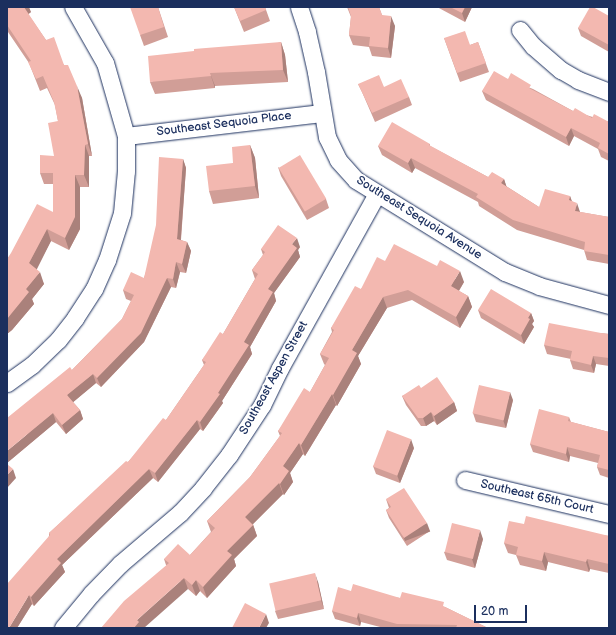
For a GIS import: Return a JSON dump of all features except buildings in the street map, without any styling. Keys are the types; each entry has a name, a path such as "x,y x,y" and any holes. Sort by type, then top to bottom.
{"street":[{"path":"7,383 32,365 58,340 75,318 94,289 107,260 122,213 126,171 126,136 105,63 72,7"},
{"name":"Southeast Sequoia Avenue","path":"299,7 316,72 327,138 338,160 356,180 504,272 539,286 609,305"},
{"path":"520,30 533,46 561,70 578,80 609,92"},
{"name":"Southeast Sequoia Place","path":"126,136 322,113"},
{"name":"Southeast Aspen Street","path":"63,628 91,594 120,564 180,513 203,488 229,455 262,405 280,368 377,194"},
{"name":"Southeast 65th Court","path":"465,480 609,514"}]}
